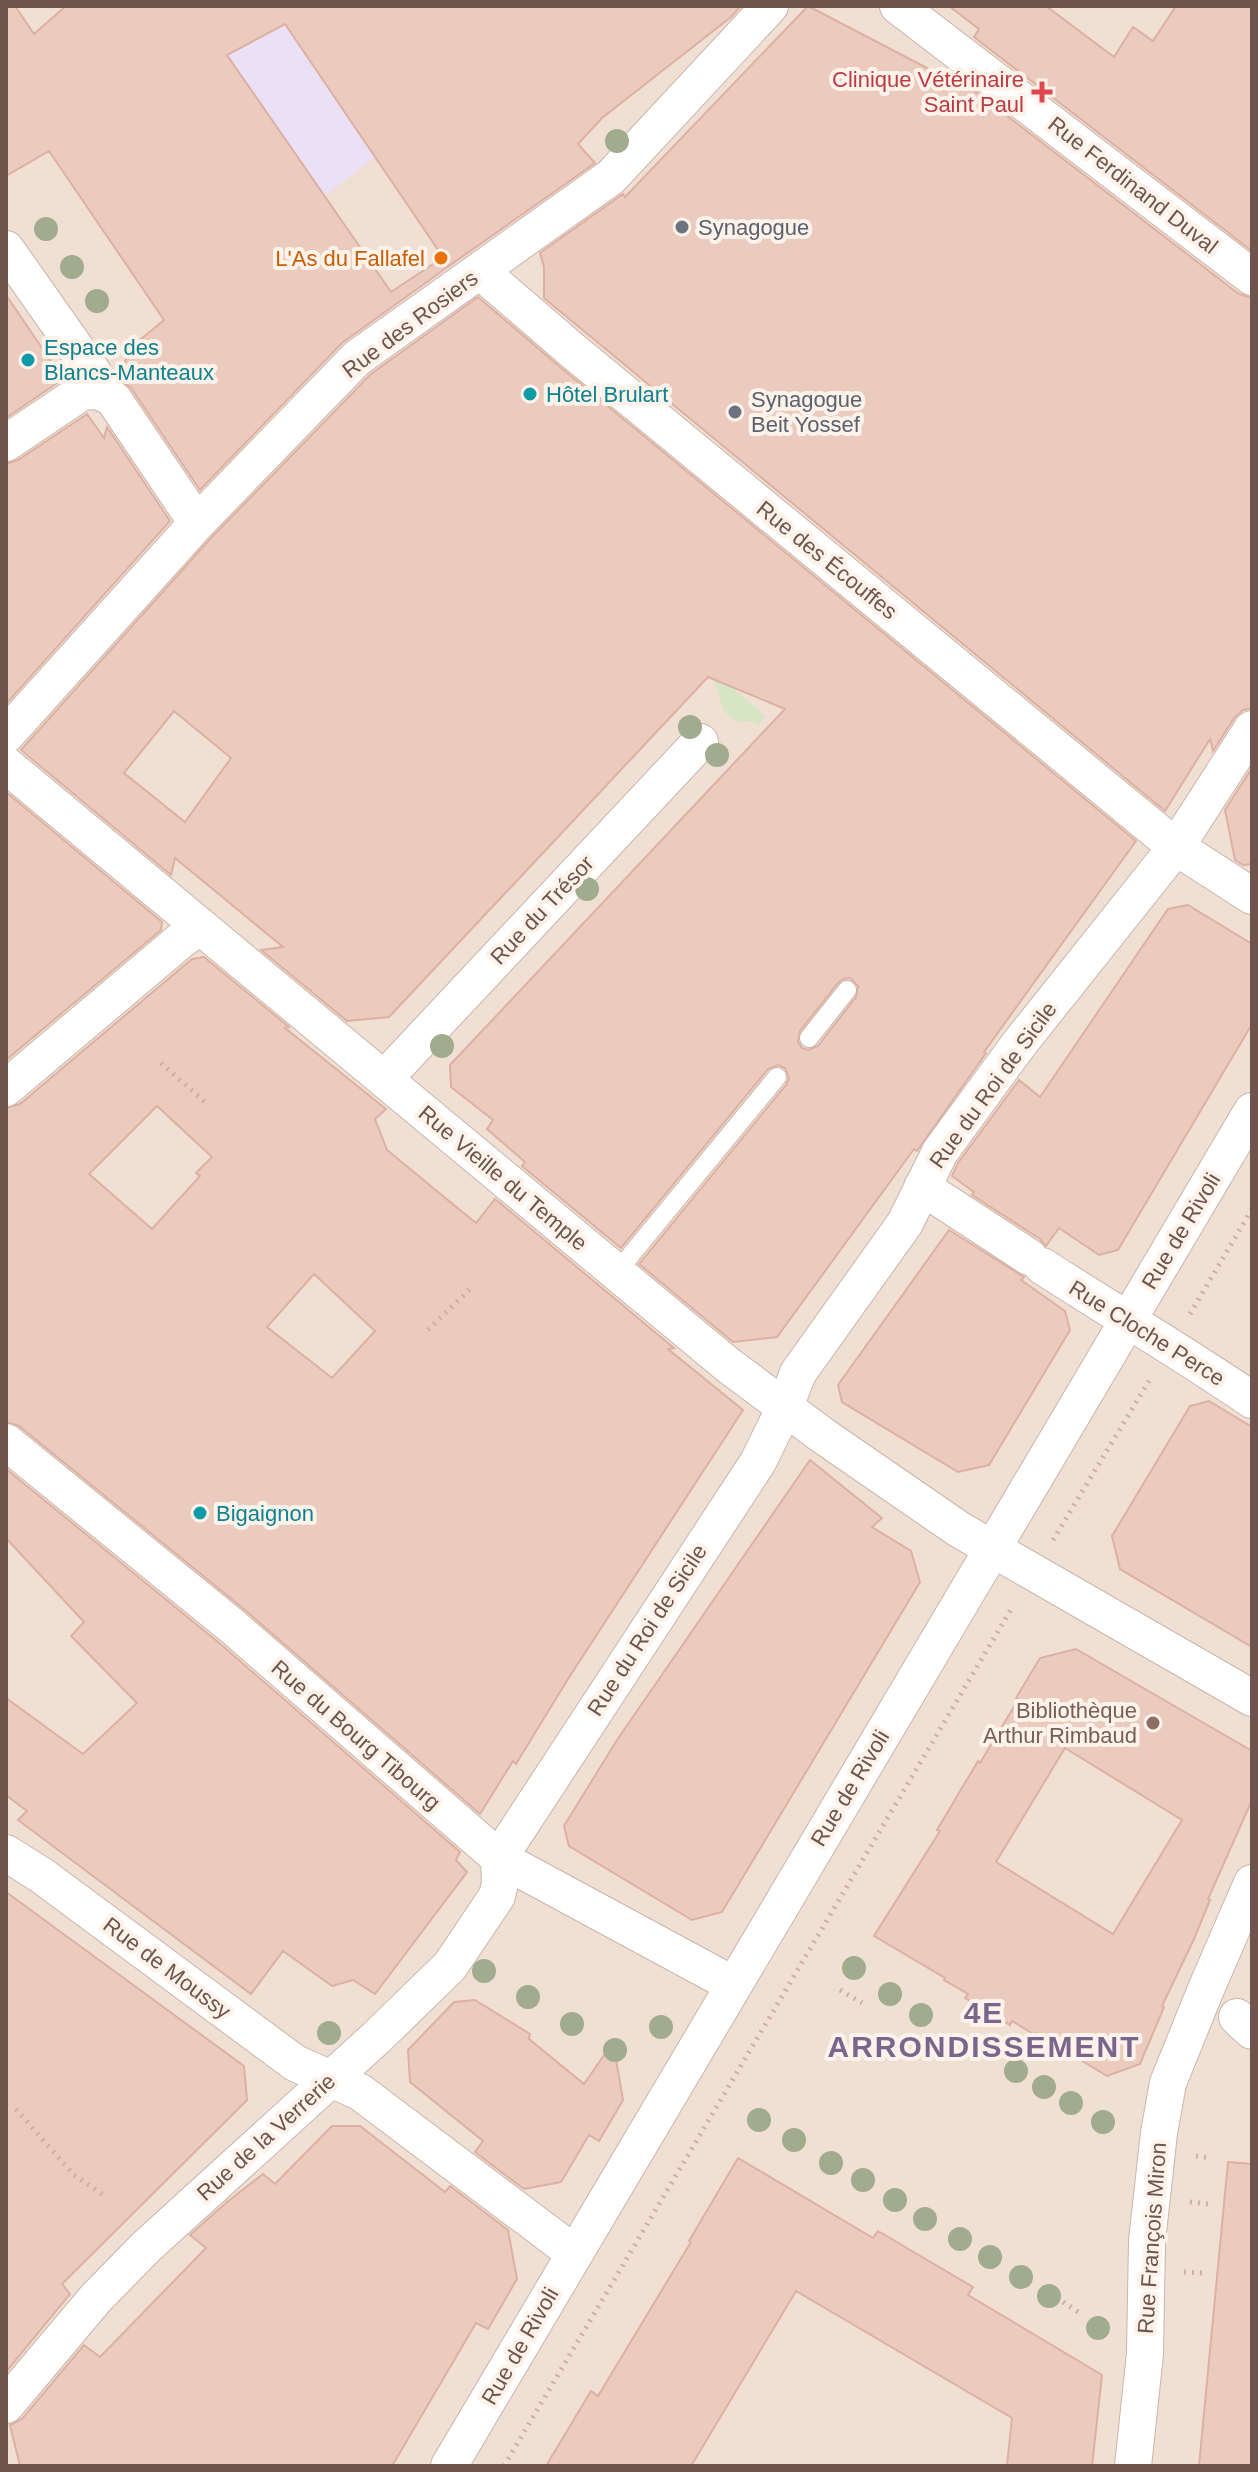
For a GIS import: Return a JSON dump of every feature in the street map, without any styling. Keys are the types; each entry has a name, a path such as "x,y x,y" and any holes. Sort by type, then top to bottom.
{"street":[{"name":"Rue des Rosiers","path":"6,735 197,523 357,358 611,177 770,6"},
{"name":"Rue Ferdinand Duval","path":"898,6 1252,277"},
{"path":"6,249 94,374 94,390"},
{"name":"Rue des Écouffes","path":"480,271 1176,847 1252,896"},
{"path":"6,443 82,392 94,390 104,393 114,400 197,523"},
{"name":"Rue du Roi de Sicile","path":"499,1858 758,1462 798,1373 905,1223 940,1152 1019,1044 1176,847 1252,729"},
{"name":"Rue du Trésor","path":"384,1079 700,742"},
{"name":"Rue Vieille du Temple","path":"6,765 728,1365 822,1435 1006,1557 1252,1698"},
{"path":"6,1088 199,927"},
{"name":"Rue de Rivoli","path":"449,2466 734,1985 1006,1557 1128,1321 1252,1111"},
{"name":"Rue Cloche Perce","path":"922,1187 1252,1400"},
{"name":"Rue du Bourg Tibourg","path":"6,1442 232,1626 499,1858 734,1985"},
{"name":"Rue de Moussy","path":"6,1853 41,1875 295,2063 360,2092 574,2253"},
{"name":"Rue de la Verrerie","path":"6,2405 96,2298 146,2247 450,1966 497,1896 499,1858"},
{"name":"Rue François Miron","path":"1133,2466 1145,2354 1147,2241 1168,2083 1231,2012 1252,1883"}],"lane":[{"path":"809,1038 847,990"},
{"path":"616,1273 777,1077"}],"path":[{"path":"161,1063 208,1105"},
{"path":"428,1330 472,1287"},
{"path":"504,2466 1016,1600"},
{"path":"840,1990 862,2003"},
{"path":"16,2109 74,2175 102,2194"},
{"path":"1194,2155 1210,2158"},
{"path":"1189,2202 1209,2204"},
{"path":"1184,2272 1203,2273"},
{"path":"1063,2302 1083,2315"}],"shaded area":[{"path":"6,6 1252,6 1252,2466 6,2466"},
{"path":"285,24 375,157 164,320 81,198 127,107"}],"green space":[{"path":"719,676 766,717 758,725 733,719 725,712 718,687 713,684"}],"building":[{"path":"6,6 15,6 34,34 66,6 741,6 602,118 578,144 595,163 342,343 200,490 131,388 120,379 129,349 164,320 49,151 6,176","holes":["285,24 449,266 441,259 391,292 227,55"]},
{"path":"808,6 946,78 950,72 1239,294 1252,298 1252,708 1243,710 1235,717 1213,751 1210,739 1165,811 544,298 544,267 540,253 623,194 625,197"},
{"path":"949,6 1046,6 1114,57 1133,27 1153,41 1176,6 1252,6 1252,251 974,37 979,29"},
{"name":"Espace des Blancs-Manteaux","path":"6,295 63,379 6,418"},
{"path":"478,297 1136,841 984,1052 917,1151 914,1149 777,1337 733,1342 639,1264 786,1085 789,1078 785,1068 778,1065 768,1069 621,1248 522,1166 525,1162 487,1129 493,1120 451,1087 450,1065 785,709 708,677 389,1017 347,1021 261,950 283,947 175,858 171,875 21,750 212,537 371,374","holes":["174,711 231,758 185,822 124,773","850,978 858,986 856,997 818,1046 808,1050 802,1048 798,1042 800,1031 838,983"]},
{"path":"87,414 104,438 107,427 170,521 6,704 6,464 18,460"},
{"path":"1252,768 1252,864 1243,865 1235,860 1225,810"},
{"path":"6,792 162,922 161,930 6,1060"},
{"path":"1188,905 1252,944 1252,1024 1118,1250 1099,1255 1059,1228 1046,1246 972,1195 974,1192 952,1176 958,1163 1019,1080 1040,1097 1168,909"},
{"path":"204,957 289,1027 285,1028 386,1109 375,1119 387,1150 438,1192 476,1223 495,1199 674,1348 668,1349 743,1410 516,1764 513,1761 480,1814 245,1610 19,1426 6,1422 6,1108 20,1104 192,959","holes":["157,1106 212,1157 196,1173 200,1176 152,1229 89,1174","314,1274 375,1331 332,1378 267,1327"]},
{"path":"949,1230 1024,1277 1021,1280 1065,1311 1070,1330 989,1465 958,1472 842,1402 838,1385"},
{"path":"1209,1401 1252,1427 1252,1647 1120,1569 1112,1536 1190,1406"},
{"path":"810,1460 882,1518 872,1527 911,1551 920,1582 722,1912 692,1920 569,1846 564,1826 617,1740"},
{"path":"6,1469 218,1642 460,1852 456,1860 467,1872 375,1994 353,1980 332,1986 283,1951 251,1994 18,1820 27,1811 6,1795 6,1698 83,1754 137,1703 71,1636 84,1622 6,1538"},
{"path":"1076,1649 1252,1751 1252,1800 1140,2064 1107,2076 1036,2033 1012,2021 1010,2025 965,1998 968,1994 945,1978 874,1936 940,1831 937,1830 1018,1700 1016,1698 1040,1658","holes":["1065,1748 1182,1820 1113,1934 996,1862"]},
{"path":"6,1892 244,2066 247,2100 62,2284 70,2294 6,2372"},
{"path":"475,2000 530,2034 529,2039 584,2084 613,2042 623,2100 599,2141 589,2135 561,2182 524,2189 475,2152 483,2141 410,2082 408,2050 454,2002"},
{"path":"332,2126 360,2126 445,2192 450,2186 508,2230 517,2279 488,2329 476,2323 392,2466 20,2466 10,2425 22,2419 84,2345 100,2357 206,2248 190,2235 263,2174 275,2184"},
{"path":"738,2158 873,2238 878,2231 973,2287 968,2295 1102,2375 1092,2466 1007,2466 1012,2418 796,2291 691,2466 546,2466 591,2391 598,2396"},
{"path":"1228,2162 1252,2164 1252,2466 1199,2466"}],"place":[{"name":"Clinique Vétérinaire Saint Paul","path":"1042,92"},
{"name":"Synagogue","path":"682,227"},
{"name":"L'As du Fallafel","path":"441,258"},
{"name":"Espace des Blancs-Manteaux","path":"28,360"},
{"name":"Hôtel Brulart","path":"530,394"},
{"name":"Synagogue Beit Yossef","path":"735,412"},
{"name":"Bigaignon","path":"200,1513"},
{"name":"Bibliothèque Arthur Rimbaud","path":"1153,1723"}],"district":[{"name":"4E ARRONDISSEMENT","path":"984,2029"}]}
